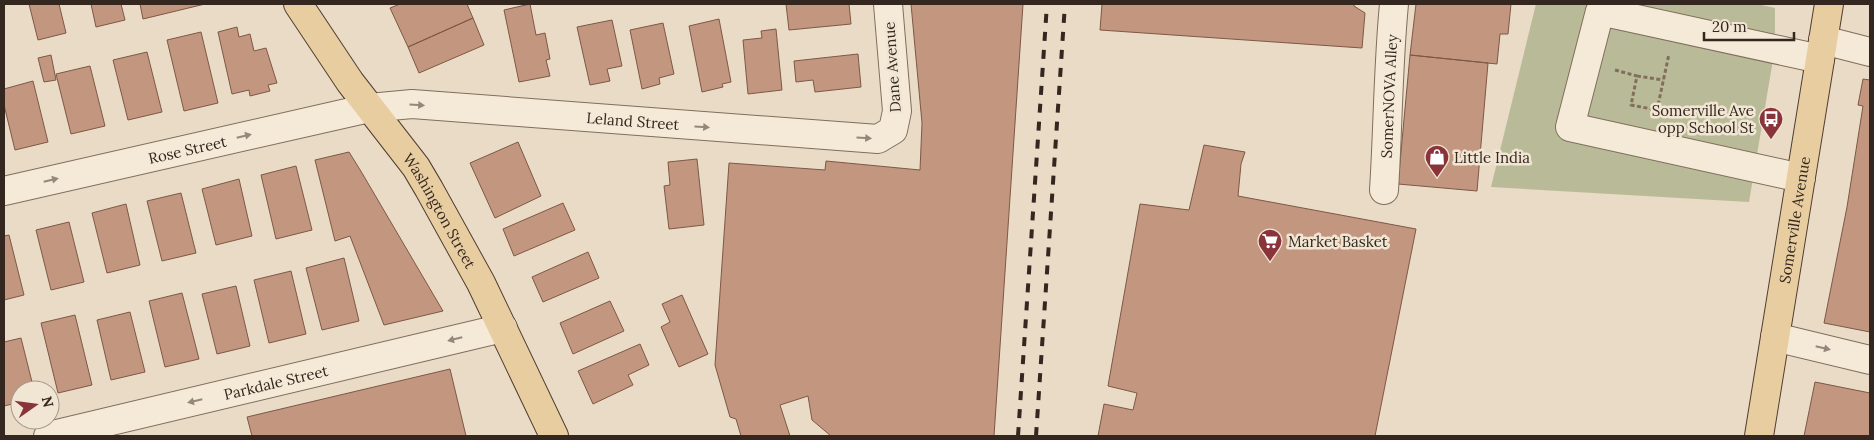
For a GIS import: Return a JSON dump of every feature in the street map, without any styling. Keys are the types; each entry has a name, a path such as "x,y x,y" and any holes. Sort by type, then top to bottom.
{"main road":[{"name":"Washington Street","path":"298,4 350,82 419,171 477,276 554,436"},
{"name":"Somerville Avenue","path":"1759,436 1829,4"}],"street":[{"name":"Dane Avenue","path":"888,4 898,111 893,130"},
{"name":"SomerNOVA Alley","path":"1384,190 1389,54 1394,4"},
{"path":"1801,178 1570,127 1600,11 1674,27 1822,49 1870,52"},
{"name":"Leland Street","path":"369,108 412,104 878,139 893,130"},
{"name":"Rose Street","path":"4,191 369,108"},
{"name":"Parkdale Street","path":"48,436 503,328"},
{"path":"1775,336 1870,360"}],"path":[{"path":"1637,76 1631,105 1657,110 1674,27"},
{"path":"1586,64 1663,80"}],"green space":[{"path":"1536,4 1757,4 1775,8 1775,48 1749,202 1491,187"}],"building":[{"path":"29,4 59,4 66,33 38,40"},
{"path":"91,4 121,4 125,20 96,27"},
{"path":"140,4 205,4 143,19"},
{"path":"400,4 467,4 473,18 408,47 390,8"},
{"path":"530,4 536,35 545,33 550,59 546,60 550,76 519,82 504,10"},
{"path":"786,4 849,4 851,24 789,30"},
{"path":"911,4 1023,4 994,436 831,436 812,420 808,396 780,405 790,436 741,436 736,419 730,417 715,365 729,163 825,170 826,161 920,170 922,123"},
{"path":"1102,4 1354,4 1354,6 1365,13 1362,48 1100,30"},
{"path":"1416,4 1511,4 1508,34 1500,34 1497,64 1410,55"},
{"path":"473,18 484,45 419,73 408,47"},
{"path":"719,19 731,82 722,84 723,87 702,92 689,26"},
{"path":"612,20 622,66 607,69 610,81 590,85 577,27"},
{"path":"663,23 674,74 659,78 660,84 642,89 630,30"},
{"path":"237,27 239,37 250,34 254,51 266,48 277,83 268,85 270,91 250,96 249,90 232,94 218,32"},
{"path":"776,29 782,90 748,94 743,40 762,38 761,31"},
{"path":"201,32 218,103 184,111 167,40"},
{"path":"147,52 162,112 128,120 113,60"},
{"path":"858,54 861,87 815,92 813,80 796,82 794,61"},
{"path":"51,55 56,80 44,82 38,58"},
{"path":"1410,55 1488,63 1477,191 1398,184"},
{"path":"90,66 105,126 71,134 56,74"},
{"path":"1863,79 1870,80 1870,332 1824,323 1847,207 1863,106 1858,105"},
{"path":"33,81 48,142 15,150 4,105 4,89"},
{"path":"518,142 541,196 495,218 470,163"},
{"name":"Market Basket","path":"1204,145 1245,152 1241,164 1238,196 1416,229 1375,436 1098,436 1104,404 1133,410 1137,393 1108,386 1140,204 1189,210"},
{"path":"349,152 443,311 384,325 350,236 335,241 315,160"},
{"path":"697,159 704,225 669,229 664,186 670,185 668,162"},
{"path":"296,166 312,230 276,239 261,175"},
{"path":"239,179 252,236 216,245 202,189"},
{"path":"181,193 196,253 162,261 147,201"},
{"path":"563,203 575,230 514,256 503,229"},
{"path":"126,204 140,265 107,273 92,213"},
{"path":"69,222 84,282 51,290 36,230"},
{"path":"9,235 24,295 4,300 4,236"},
{"path":"588,252 599,278 543,302 532,277"},
{"path":"344,258 359,321 322,330 306,268"},
{"path":"291,271 306,334 269,343 254,280"},
{"path":"236,286 250,346 217,354 202,294"},
{"path":"182,293 199,359 165,367 149,301"},
{"path":"682,295 708,354 679,367 661,327 670,322 662,304"},
{"path":"610,301 624,331 573,354 560,323"},
{"path":"130,312 145,372 111,380 97,320"},
{"path":"75,315 92,385 60,393 60,380 55,380 41,323"},
{"path":"21,338 32,380 10,380 10,404 4,406 4,342"},
{"path":"640,344 649,365 628,375 633,385 593,404 578,371"},
{"path":"450,369 466,436 252,436 247,417"},
{"path":"1815,382 1870,393 1870,436 1804,436"}],"railway":[{"path":"1018,436 1047,4"},
{"path":"1036,436 1065,4"}],"place":[{"name":"Somerville Ave opp School St","path":"1771,140"},
{"name":"Little India","path":"1437,178"},
{"name":"Market Basket","path":"1270,262"}]}
